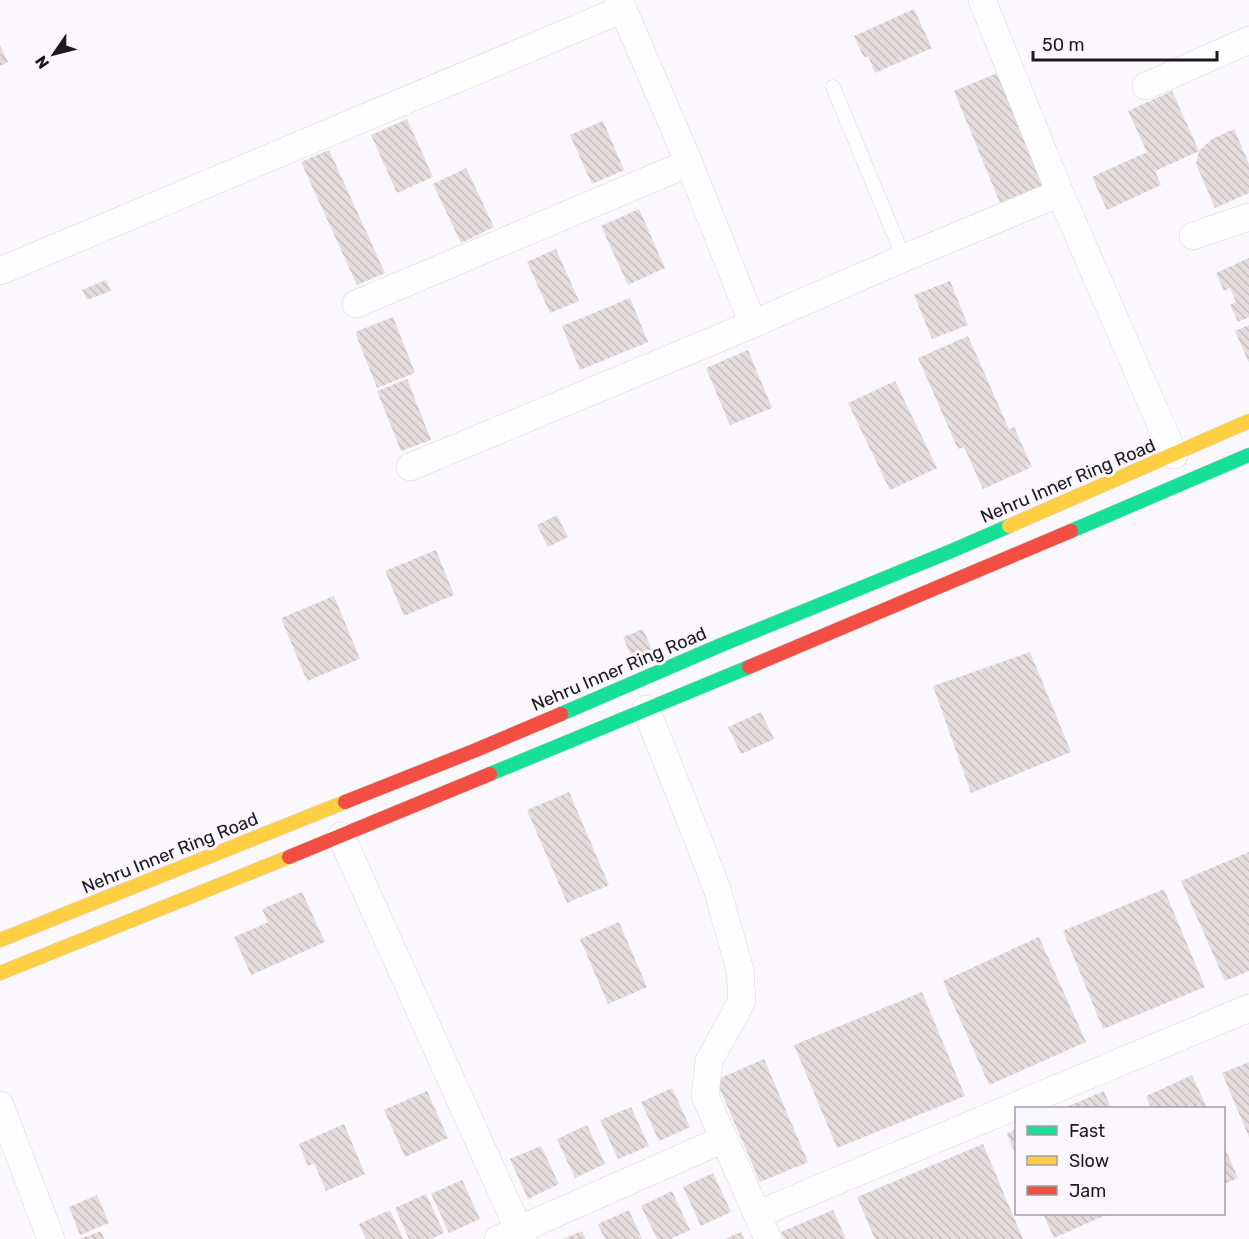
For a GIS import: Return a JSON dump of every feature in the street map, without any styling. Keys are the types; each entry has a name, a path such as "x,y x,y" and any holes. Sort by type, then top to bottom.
{"main road":[{"name":"Nehru Inner Ring Road","path":"0,940 476,750 722,645 949,552 1249,421"},
{"path":"0,973 341,836 841,630 1249,455"}],"street":[{"path":"982,0 1060,193 1174,455"},
{"path":"0,271 621,5 689,163 753,324"},
{"path":"1146,86 1249,40"},
{"path":"356,304 689,163"},
{"path":"410,467 1060,193"},
{"path":"1193,236 1249,217"},
{"path":"646,710 717,889 740,970 742,1001 709,1061 705,1096 768,1239"},
{"path":"341,836 513,1236 724,1139"},
{"path":"758,1214 1249,1008"},
{"path":"0,1105 51,1239"}],"lane":[{"path":"832,87 904,258"}],"building":[{"path":"914,9 932,48 875,73 868,56 864,58 854,36"},
{"path":"0,45 8,62 0,66"},
{"path":"1002,71 1048,183 1000,203 954,91"},
{"path":"1172,91 1199,151 1155,171 1161,185 1107,210 1092,177 1147,152 1128,111"},
{"path":"407,119 433,177 397,193 371,135"},
{"path":"603,121 624,170 592,184 570,135"},
{"path":"1234,129 1249,164 1249,193 1215,208 1196,164 1199,151 1212,139"},
{"path":"329,150 385,273 357,285 301,162"},
{"path":"466,168 494,227 461,243 433,184"},
{"path":"639,209 665,268 628,285 601,226"},
{"path":"556,249 579,301 550,313 527,262"},
{"path":"1249,258 1249,317 1238,322 1230,305 1236,302 1230,288 1224,291 1216,273"},
{"path":"106,280 111,291 87,300 82,290"},
{"path":"950,281 968,325 932,339 914,295"},
{"path":"630,298 648,342 580,370 562,326"},
{"path":"393,317 415,373 377,388 355,332"},
{"path":"1249,325 1249,363 1235,331"},
{"path":"968,336 1009,429 1014,427 1032,467 983,489 964,447 958,449 918,358"},
{"path":"748,350 772,408 730,425 706,368"},
{"path":"407,379 431,440 401,451 377,391"},
{"path":"895,381 937,468 890,490 848,403"},
{"path":"557,515 568,537 548,547 537,525"},
{"path":"436,550 454,595 404,616 385,571"},
{"path":"334,596 360,659 307,681 281,618"},
{"path":"643,629 652,650 632,658 623,637"},
{"path":"1030,652 1071,752 971,793 933,686"},
{"path":"761,712 774,739 741,754 728,727"},
{"path":"569,792 609,885 567,903 527,810"},
{"path":"1249,852 1249,971 1225,981 1181,881"},
{"path":"1164,889 1205,987 1103,1029 1063,931"},
{"path":"302,892 325,942 251,975 234,937 268,922 262,909"},
{"path":"619,922 647,987 608,1004 580,939"},
{"path":"1039,937 1086,1042 989,1085 943,981"},
{"path":"922,992 965,1096 837,1148 794,1045"},
{"path":"764,1059 808,1162 760,1182 716,1080"},
{"path":"1249,1062 1249,1137 1222,1073"},
{"path":"1192,1075 1207,1107 1151,1107 1146,1096"},
{"path":"672,1088 690,1127 659,1141 641,1102"},
{"path":"427,1091 448,1138 405,1157 384,1110"},
{"path":"1104,1091 1111,1107 1066,1107"},
{"path":"631,1107 649,1146 618,1159 600,1120"},
{"path":"344,1124 365,1174 326,1191 314,1163 308,1166 299,1144"},
{"path":"587,1125 605,1164 575,1178 557,1139"},
{"path":"1015,1130 1015,1154 1007,1134"},
{"path":"983,1144 1023,1239 875,1239 857,1197"},
{"path":"541,1146 559,1184 528,1199 510,1159"},
{"path":"1225,1148 1238,1178 1225,1184"},
{"path":"713,1173 731,1212 701,1226 683,1187"},
{"path":"462,1180 480,1219 449,1233 431,1194"},
{"path":"672,1191 690,1230 671,1239 657,1239 641,1206"},
{"path":"426,1194 444,1233 431,1239 409,1239 395,1208"},
{"path":"97,1195 109,1223 80,1235 69,1207"},
{"path":"390,1210 403,1239 366,1239 359,1224"},
{"path":"629,1210 642,1239 605,1239 598,1224"},
{"path":"833,1210 846,1239 784,1239 781,1232"},
{"path":"1043,1215 1106,1215 1054,1238"},
{"path":"101,1231 104,1239 80,1239"},
{"path":"582,1231 586,1239 563,1239"},
{"path":"741,1232 744,1239 725,1239"}],"traffic: fast":[{"path":"1071,531 1249,455"},
{"path":"561,714 1009,526"},
{"path":"490,774 749,667"}],"traffic: slow":[{"path":"1009,526 1249,421"},
{"path":"0,940 345,802"},
{"path":"0,973 289,857"}],"traffic: jam":[{"path":"749,667 1071,531"},
{"path":"345,802 561,714"},
{"path":"289,857 490,774"}]}
